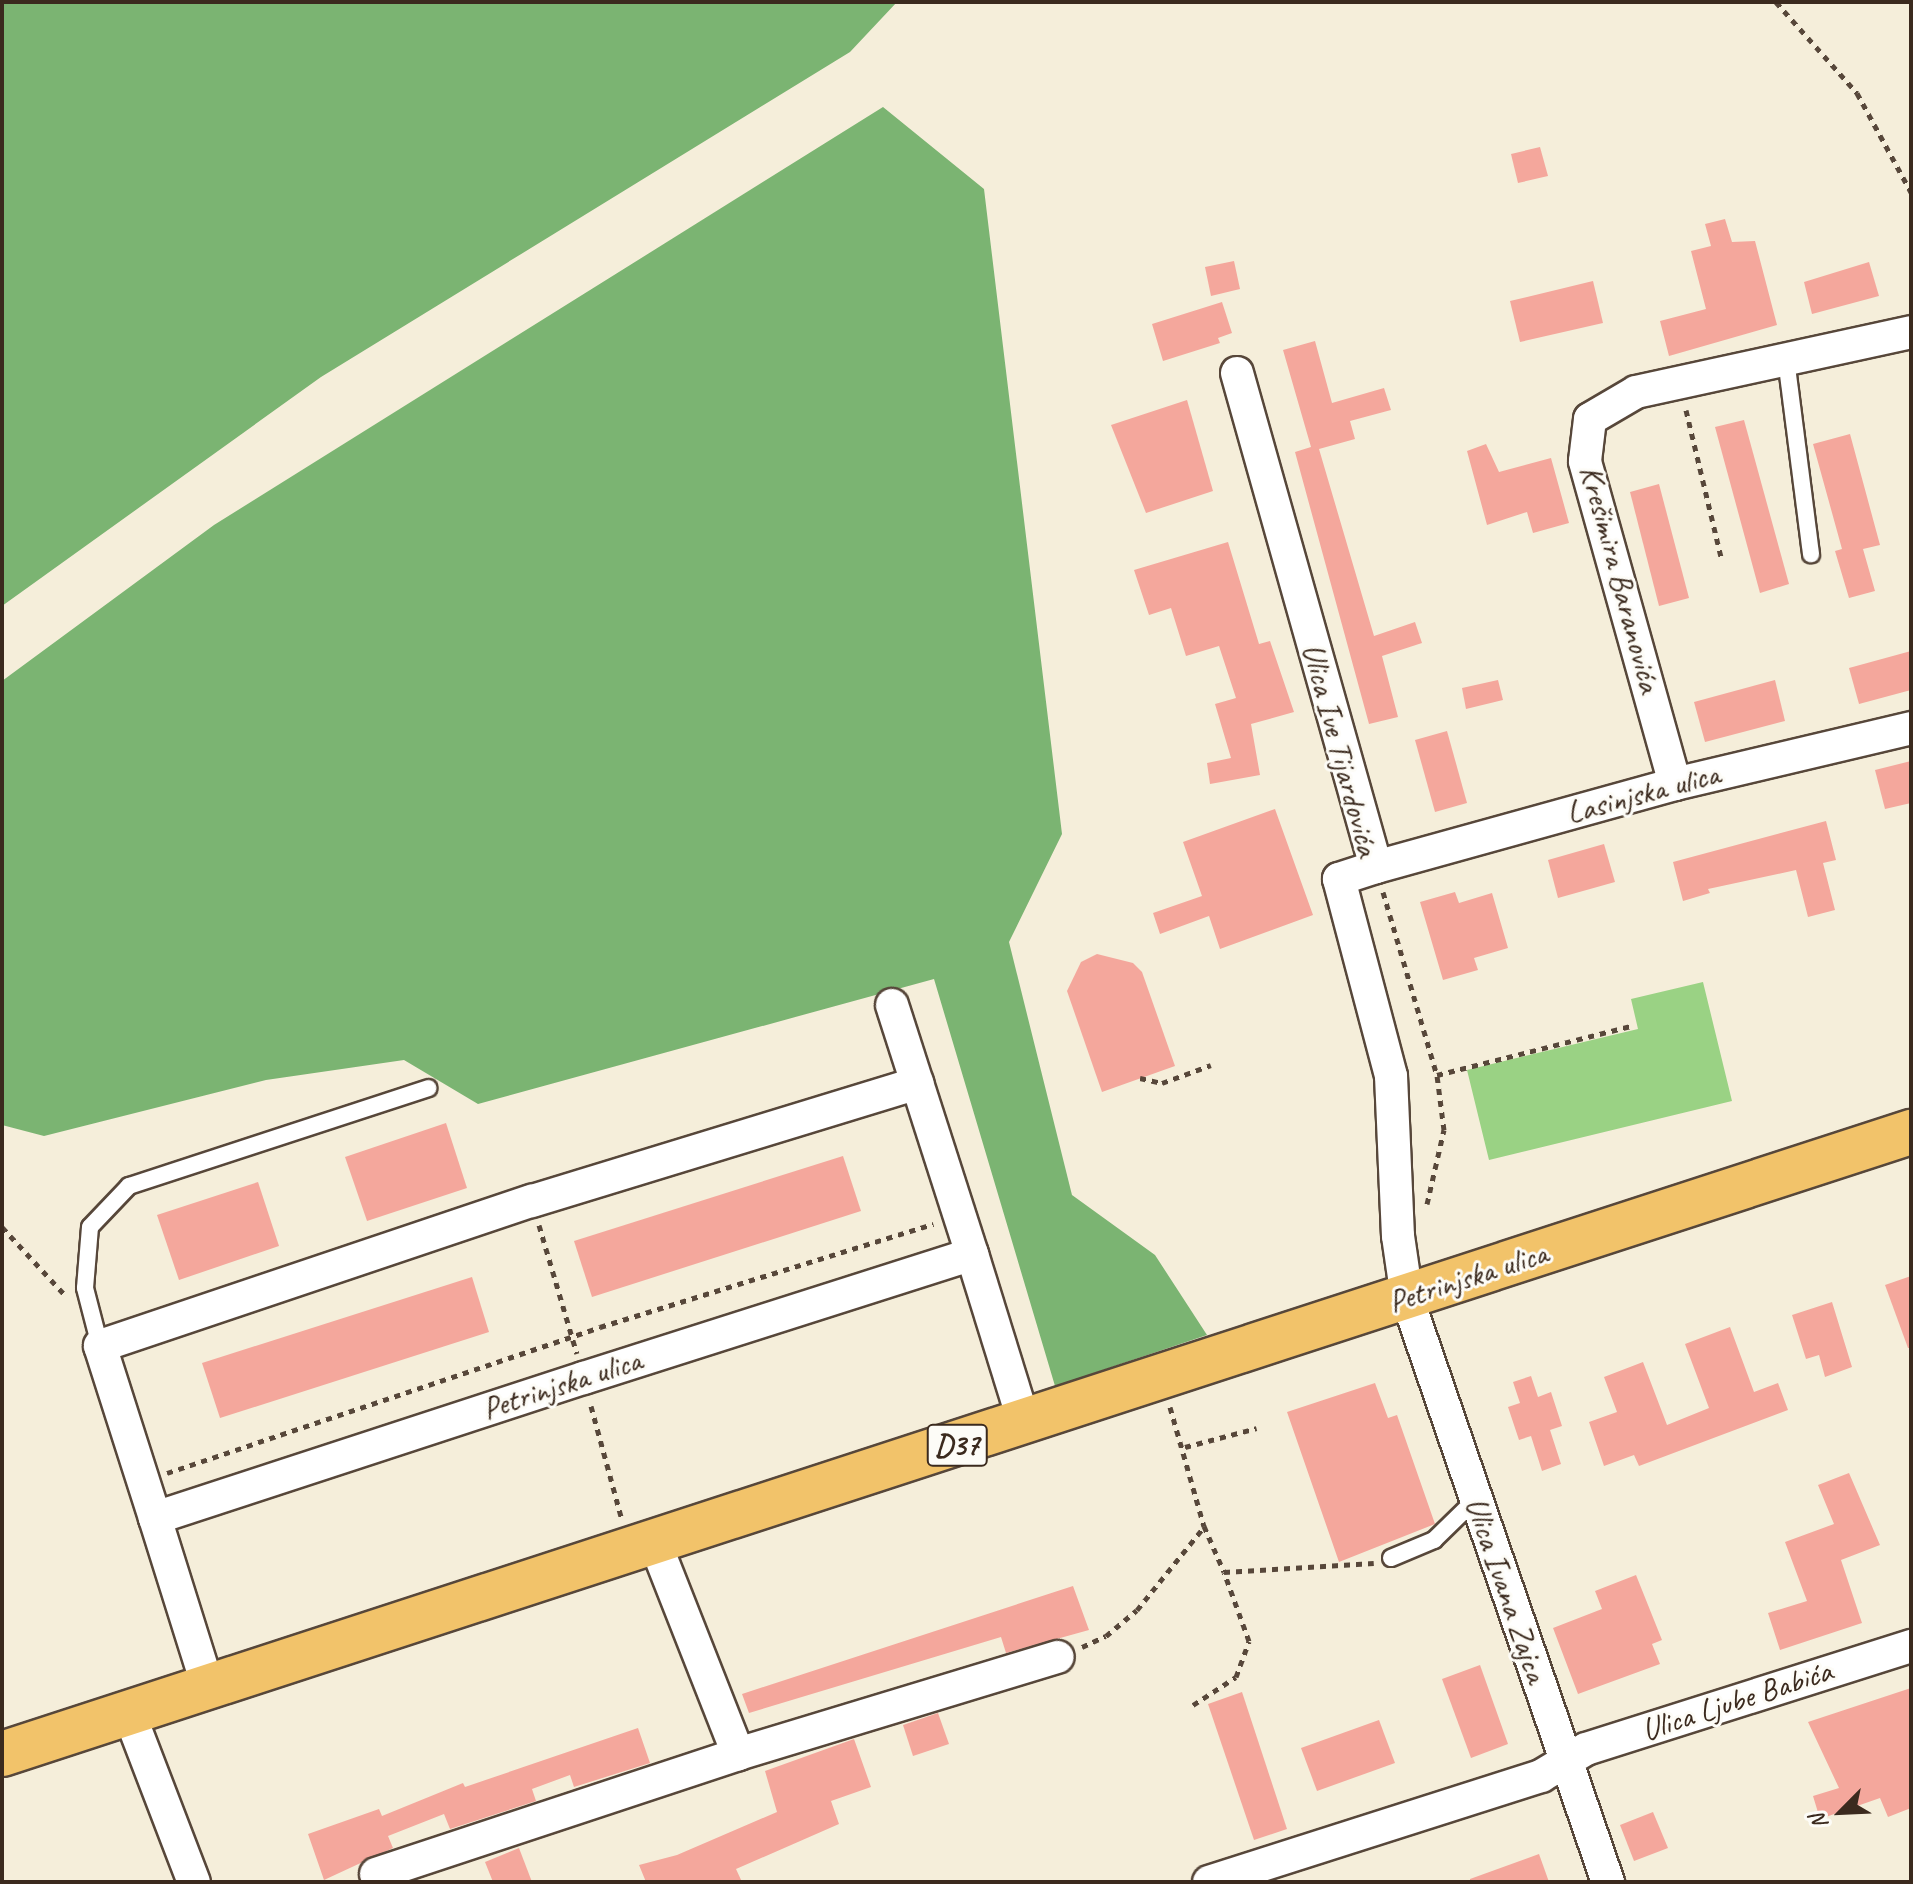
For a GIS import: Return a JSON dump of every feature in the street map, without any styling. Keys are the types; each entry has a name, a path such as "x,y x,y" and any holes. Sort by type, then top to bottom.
{"main road":[{"name":"Petrinjska ulica","path":"2,1754 1159,1380 1911,1132"}],"street":[{"name":"Krešimira Baranovića","path":"1675,784 1585,461 1590,419 1636,392 1911,332"},
{"name":"Ulica Ive Tijardovića","path":"1237,373 1376,867 1339,879 1391,1076 1398,1236 1407,1298"},
{"name":"Lasinjska ulica","path":"1376,867 1675,784 1911,728"},
{"path":"892,1005 1024,1422"},
{"path":"208,1687 100,1346 532,1201 917,1083"},
{"name":"Petrinjska ulica","path":"155,1518 972,1254"},
{"name":"Ulica Ivana Zajca","path":"1407,1298 1608,1882"},
{"path":"655,1543 738,1754"},
{"name":"Ulica Ljube Babića","path":"1209,1882 1541,1776 1586,1749 1911,1646"},
{"path":"376,1874 738,1754 1058,1657"},
{"path":"129,1713 194,1882"}],"lane":[{"path":"1786,359 1811,554"},
{"path":"100,1346 85,1288 90,1227 129,1186 428,1088"},
{"path":"1391,1558 1434,1540 1475,1500"}],"path":[{"path":"1776,2 1857,93 1911,192"},
{"path":"1680,382 1722,561"},
{"path":"1376,867 1437,1075 1444,1130 1422,1218"},
{"path":"1437,1075 1634,1025"},
{"path":"1140,1078 1162,1083 1211,1065"},
{"path":"162,1475 600,1327 937,1223"},
{"path":"2,1227 82,1316 100,1346"},
{"path":"1159,1380 1185,1447 1204,1526 1249,1641 1236,1677 1193,1705"},
{"path":"1185,1447 1257,1428"},
{"path":"1058,1657 1106,1636 1137,1610 1204,1526"},
{"path":"1224,1572 1361,1566 1391,1558"}],"green space":[{"path":"2,2 897,2 850,52 321,377 2,606"},
{"path":"883,107 984,189 1062,834 1009,942 1072,1195 1155,1255 1207,1335 1055,1386 934,979 478,1104 404,1060 266,1080 44,1136 2,1125 2,681 214,525"},
{"path":"1703,982 1732,1101 1489,1160 1467,1070 1638,1029 1631,999"}],"building":[{"path":"1540,147 1548,176 1518,183 1511,154"},
{"path":"1725,219 1732,242 1755,241 1777,325 1669,356 1660,321 1706,309 1691,251 1711,246 1705,224"},
{"path":"1234,261 1240,289 1211,296 1205,267"},
{"path":"1869,262 1879,296 1812,314 1804,282"},
{"path":"1593,281 1603,323 1520,342 1510,301"},
{"path":"1222,302 1232,333 1218,338 1220,343 1163,361 1152,324"},
{"path":"1315,341 1332,403 1384,388 1391,410 1350,421 1355,439 1319,449 1374,636 1415,622 1422,643 1382,656 1398,717 1369,724 1295,452 1311,447 1283,350"},
{"path":"1187,400 1213,491 1146,513 1111,425"},
{"path":"1744,420 1789,584 1760,593 1715,427"},
{"path":"1850,434 1880,545 1863,549 1875,591 1849,598 1835,551 1842,549 1813,444"},
{"path":"1486,444 1499,472 1551,458 1569,523 1533,533 1527,512 1487,525 1467,451"},
{"path":"1659,484 1689,598 1659,606 1630,492"},
{"path":"1228,542 1259,644 1270,641 1294,712 1251,724 1260,775 1210,784 1207,763 1231,758 1215,704 1236,698 1219,646 1186,656 1171,608 1149,615 1134,570"},
{"path":"1911,651 1911,690 1859,704 1849,668"},
{"path":"1498,680 1503,700 1466,709 1462,688"},
{"path":"1775,680 1785,721 1705,742 1694,702"},
{"path":"1447,731 1467,803 1435,812 1415,740"},
{"path":"1911,761 1911,803 1885,809 1875,770"},
{"path":"1275,809 1313,915 1220,949 1209,916 1160,934 1153,913 1202,896 1183,842"},
{"path":"1826,821 1836,860 1823,863 1835,910 1808,917 1796,870 1708,889 1710,893 1683,901 1673,862"},
{"path":"1604,844 1615,882 1558,898 1548,860"},
{"path":"1455,892 1459,903 1492,893 1508,948 1474,958 1478,970 1443,980 1420,902"},
{"path":"1097,954 1133,963 1142,972 1175,1066 1102,1092 1067,991 1081,962"},
{"path":"446,1123 467,1188 367,1221 345,1157"},
{"path":"843,1156 861,1211 592,1297 574,1241"},
{"path":"258,1182 279,1246 179,1280 157,1215"},
{"path":"1911,1276 1911,1348 1908,1348 1885,1285"},
{"path":"472,1277 489,1332 220,1418 202,1363"},
{"path":"1832,1302 1852,1367 1825,1377 1819,1355 1806,1359 1792,1315"},
{"path":"1730,1327 1754,1392 1778,1383 1788,1410 1639,1466 1634,1455 1604,1466 1589,1422 1617,1412 1604,1377 1643,1362 1667,1425 1709,1408 1685,1344"},
{"path":"1531,1376 1538,1397 1551,1392 1562,1426 1550,1430 1561,1464 1542,1471 1531,1436 1519,1440 1508,1407 1520,1403 1513,1382"},
{"path":"1375,1383 1388,1418 1397,1415 1435,1524 1339,1562 1287,1412"},
{"path":"1849,1473 1880,1545 1841,1560 1862,1623 1780,1650 1768,1613 1807,1601 1785,1542 1834,1524 1818,1485"},
{"path":"1636,1575 1662,1640 1652,1644 1660,1664 1578,1694 1553,1628 1602,1609 1595,1591"},
{"path":"1073,1586 1089,1630 1006,1653 1001,1637 749,1713 742,1694"},
{"path":"1480,1665 1508,1744 1471,1758 1442,1679"},
{"path":"1911,1688 1911,1808 1888,1817 1880,1798 1820,1819 1813,1796 1839,1788 1808,1722"},
{"path":"1242,1692 1287,1829 1254,1840 1208,1704"},
{"path":"938,1713 949,1744 913,1756 903,1725"},
{"path":"1379,1720 1395,1763 1317,1791 1301,1748"},
{"path":"638,1728 650,1763 574,1787 570,1775 532,1789 536,1801 450,1829 444,1814 388,1836 393,1848 324,1880 308,1834 379,1809 382,1816 463,1783 465,1787"},
{"path":"854,1739 871,1787 831,1801 839,1824 736,1869 742,1882 646,1882 639,1865 677,1855 777,1812 765,1771"},
{"path":"1653,1812 1668,1848 1634,1861 1620,1825"},
{"path":"519,1848 532,1882 493,1882 485,1862"},
{"path":"1539,1854 1549,1882 1470,1882 1470,1879"}]}
